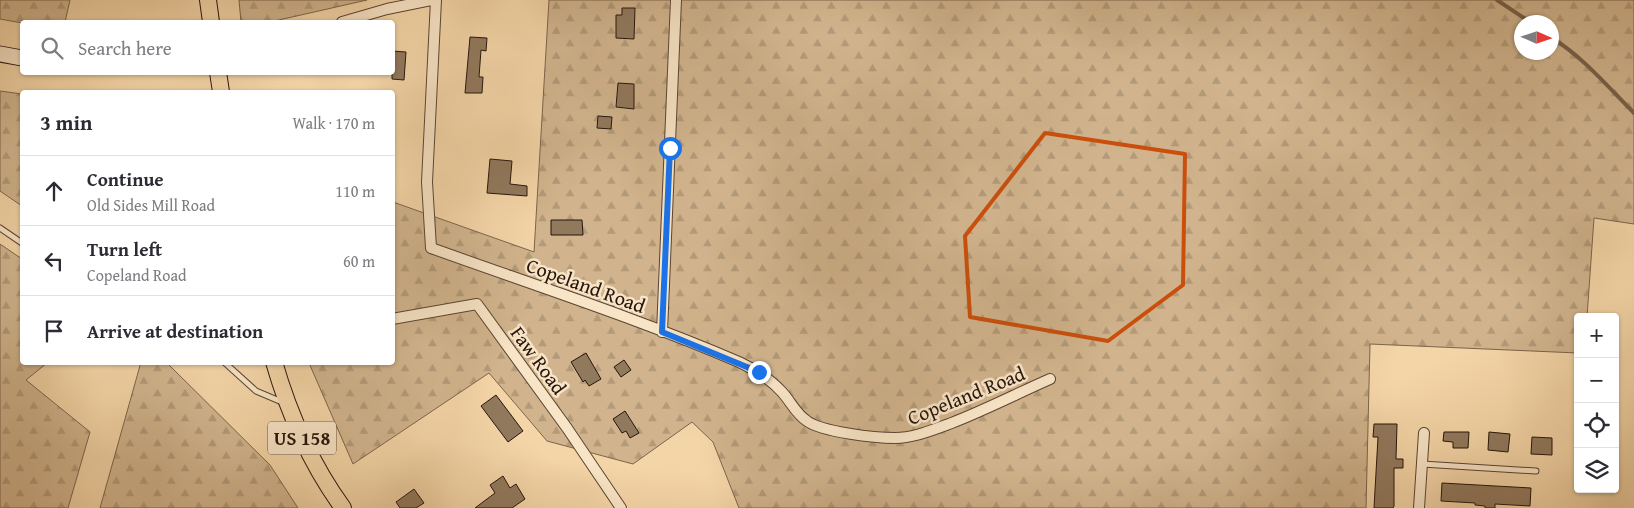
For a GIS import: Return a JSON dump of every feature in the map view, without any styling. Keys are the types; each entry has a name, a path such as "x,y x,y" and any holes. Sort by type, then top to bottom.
{"main road":[{"path":"208,0 211,20"},
{"path":"0,54 20,58"},
{"path":"218,75 221,90"},
{"name":"US 158","path":"275,365 287,404 306,446 318,470 343,508"}],"street":[{"path":"349,20 387,9 431,0"},
{"name":"Copeland Road","path":"436,0 427,182 431,248 662,332 759,372 783,393 799,414 812,424 832,430 880,438 907,438 966,417 1050,380"},
{"path":"662,332 676,0"},
{"name":"Faw Road","path":"395,318 477,304 567,428 621,508"},
{"path":"1419,508 1424,433"}],"lane":[{"path":"0,228 20,243"},
{"path":"227,365 256,391 287,404"},
{"path":"1422,464 1536,471"}],"highlighted area":[{"path":"1045,133 1185,154 1183,285 1108,341 970,317 965,236"}],"green space":[{"path":"0,0 70,0 65,20 20,20 20,23 0,19"},
{"path":"239,0 367,0 279,20 241,20"},
{"path":"549,0 1634,0 1634,224 1594,218 1587,313 1574,313 1574,353 1370,344 1366,508 739,508 713,442 692,422 633,464 547,441 489,373 353,464 310,365 395,365 395,203 534,252"},
{"path":"0,91 20,94 20,205 0,191"},
{"path":"0,244 20,258 20,365 45,365 26,380 90,432 68,508 0,508"},
{"path":"140,365 169,365 270,465 298,508 100,508"}],"building":[{"path":"622,8 635,8 634,39 616,38 616,15 622,15"},
{"path":"470,37 487,38 486,51 481,50 479,77 483,77 482,93 465,93"},
{"path":"395,51 406,52 404,80 392,79 392,75 395,75"},
{"path":"618,83 634,84 634,109 616,107"},
{"path":"598,116 612,117 611,129 597,128"},
{"path":"490,159 512,161 510,184 527,186 527,196 487,193"},
{"path":"551,220 582,220 583,235 551,235"},
{"path":"586,353 601,379 589,386 585,380 583,382 571,362"},
{"path":"624,360 631,370 621,377 614,367"},
{"path":"496,395 523,431 508,442 481,406"},
{"path":"625,411 639,433 630,438 626,431 622,433 613,419"},
{"path":"1374,424 1397,424 1396,459 1403,459 1403,468 1394,468 1393,508 1374,508 1378,437 1373,437"},
{"path":"1444,432 1469,432 1468,448 1453,448 1453,442 1443,441"},
{"path":"1489,432 1510,434 1508,452 1488,450"},
{"path":"1532,437 1552,438 1552,455 1531,454"},
{"path":"503,476 510,488 516,484 525,499 512,508 475,508 495,493 490,485"},
{"path":"1442,483 1531,488 1530,506 1495,504 1495,508 1485,508 1485,506 1475,505 1475,503 1441,501"},
{"path":"414,489 424,503 416,508 400,508 396,502"}],"waterway":[{"path":"1497,0 1520,15"},
{"path":"1559,43 1585,63 1634,113"}],"route":[{"path":"670,148 662,332 759,372"}]}
